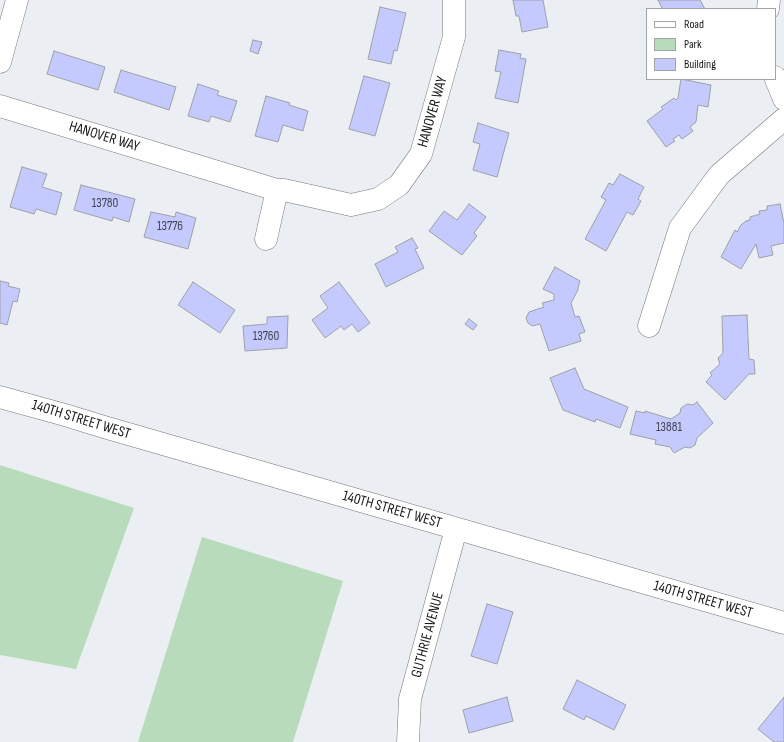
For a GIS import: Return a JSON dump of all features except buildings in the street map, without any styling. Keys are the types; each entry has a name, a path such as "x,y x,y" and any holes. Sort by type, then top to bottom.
{"street":[{"path":"0,62 17,0"},
{"name":"HANOVER WAY","path":"0,106 277,190 284,190 351,205 378,199 399,185 421,154 454,37 454,0"},
{"path":"776,79 784,99"},
{"path":"648,326 680,228 718,175 784,119"},
{"path":"266,238 277,190"},
{"name":"140TH STREET WEST","path":"0,397 784,623"},
{"name":"GUTHRIE AVENUE","path":"408,742 410,699 456,529"}],"green space":[{"path":"0,465 134,508 76,669 0,655"},
{"path":"202,537 343,581 293,742 138,742"}]}
